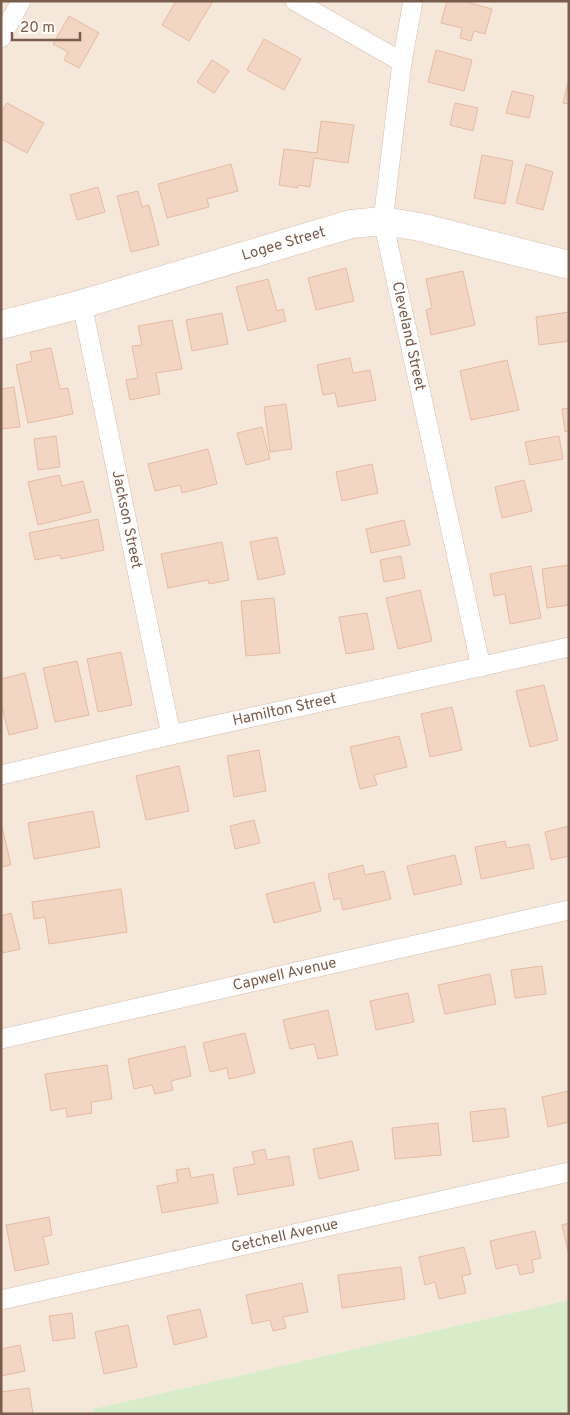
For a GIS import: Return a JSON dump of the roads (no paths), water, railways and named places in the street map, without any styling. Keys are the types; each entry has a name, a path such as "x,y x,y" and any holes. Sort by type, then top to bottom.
{"street":[{"path":"1,38 22,1"},
{"path":"295,1 402,62"},
{"name":"Cleveland Street","path":"413,1 402,62 383,221 481,667"},
{"name":"Logee Street","path":"1,325 82,304 351,224 383,221 420,227 569,265"},
{"name":"Jackson Street","path":"82,304 172,735"},
{"name":"Hamilton Street","path":"1,775 569,647"},
{"name":"Capwell Avenue","path":"1,1039 569,910"},
{"name":"Getchell Avenue","path":"1,1300 569,1172"}]}
